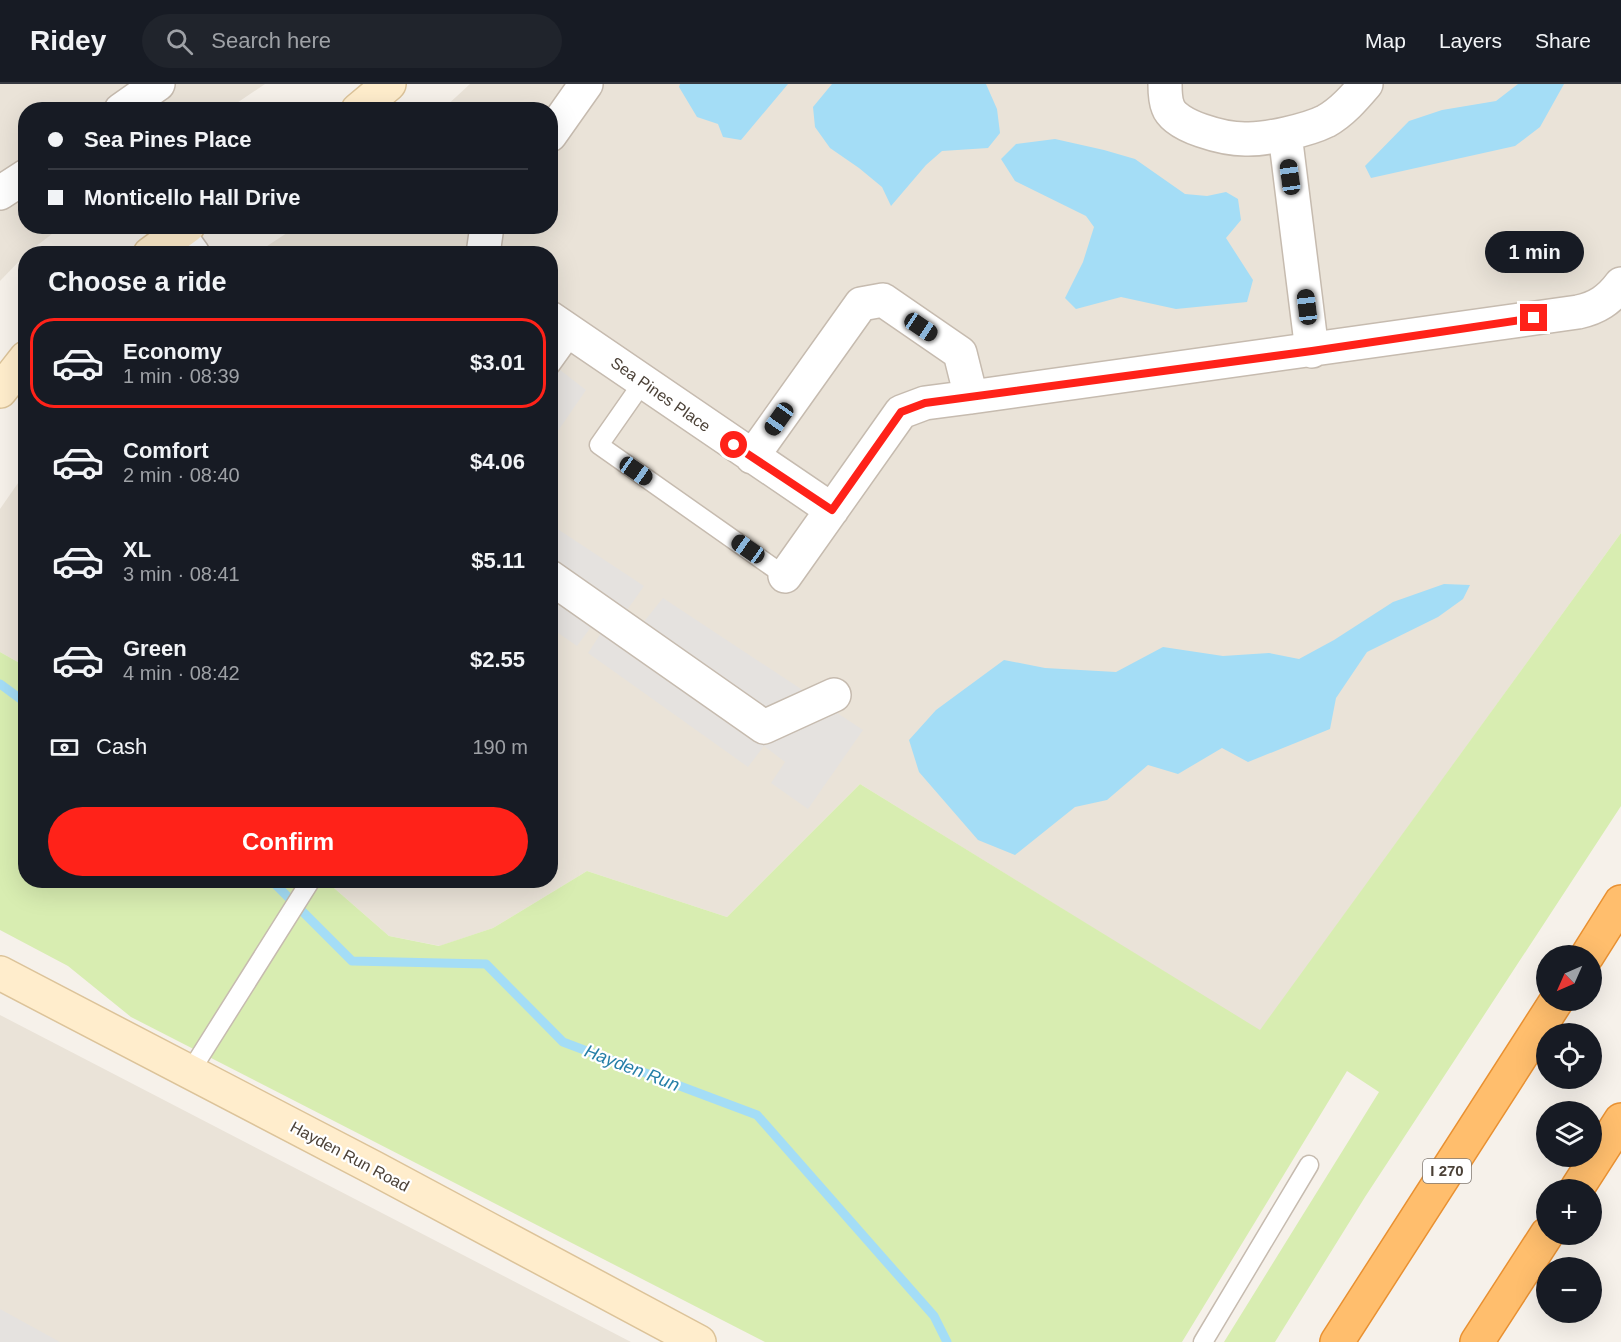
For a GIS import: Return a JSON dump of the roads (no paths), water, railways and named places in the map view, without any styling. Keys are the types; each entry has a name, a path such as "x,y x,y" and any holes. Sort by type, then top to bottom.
{"highway":[{"path":"1594,945 1621,902"},
{"name":"I 270","path":"1337,1342 1550,1011"},
{"path":"1583,1179 1621,1120"},
{"path":"1477,1342 1540,1245"}],"main road":[{"path":"368,102 389,84"},
{"path":"168,246 186,238"},
{"path":"0,391 18,368"},
{"name":"Hayden Run Road","path":"0,973 699,1342"}],"street":[{"path":"132,102 158,84"},
{"path":"558,124 586,84"},
{"path":"1164,84 1168,108 1179,120 1204,132 1245,140 1285,134 1325,121 1349,103 1366,84"},
{"path":"1285,134 1312,351"},
{"path":"0,193 18,181"},
{"path":"785,576 901,412 925,403 1312,351 1578,312 1596,308 1614,294 1621,284"},
{"path":"752,457 861,304 883,300 960,353 971,397"},
{"name":"Sea Pines Place","path":"562,326 832,510"},
{"path":"558,582 764,727 834,694"}],"lane":[{"path":"643,382 599,445 785,576"},
{"path":"190,1072 306,888"},
{"path":"1203,1342 1309,1165"}],"water":[{"path":"680,84 788,84 741,140 723,137 718,124 697,117 679,87"},
{"path":"832,84 986,84 997,109 1000,133 988,148 942,151 926,165 891,206 882,187 830,148 815,127 813,107"},
{"path":"1518,84 1564,84 1540,127 1515,146 1371,178 1365,166 1409,121 1442,110 1496,101"},
{"path":"1055,139 1135,159 1185,194 1207,196 1226,192 1238,199 1241,220 1226,238 1253,280 1247,302 1176,309 1121,297 1076,309 1065,298 1083,262 1094,227 1086,216 1015,181 1001,159 1016,144"},
{"path":"1444,584 1470,585 1463,599 1438,617 1367,652 1336,698 1330,729 1248,762 1222,748 1178,774 1148,765 1107,800 1075,807 1015,855 978,840 919,772 909,740 936,710 1004,660 1045,668 1116,672 1163,647 1223,656 1269,653 1299,659 1334,640 1393,602"}],"waterway":[{"name":"Hayden Run","path":"0,684 18,697"},
{"name":"Hayden Run","path":"279,888 352,961 486,964 563,1042 757,1115 934,1316 947,1342"}]}
